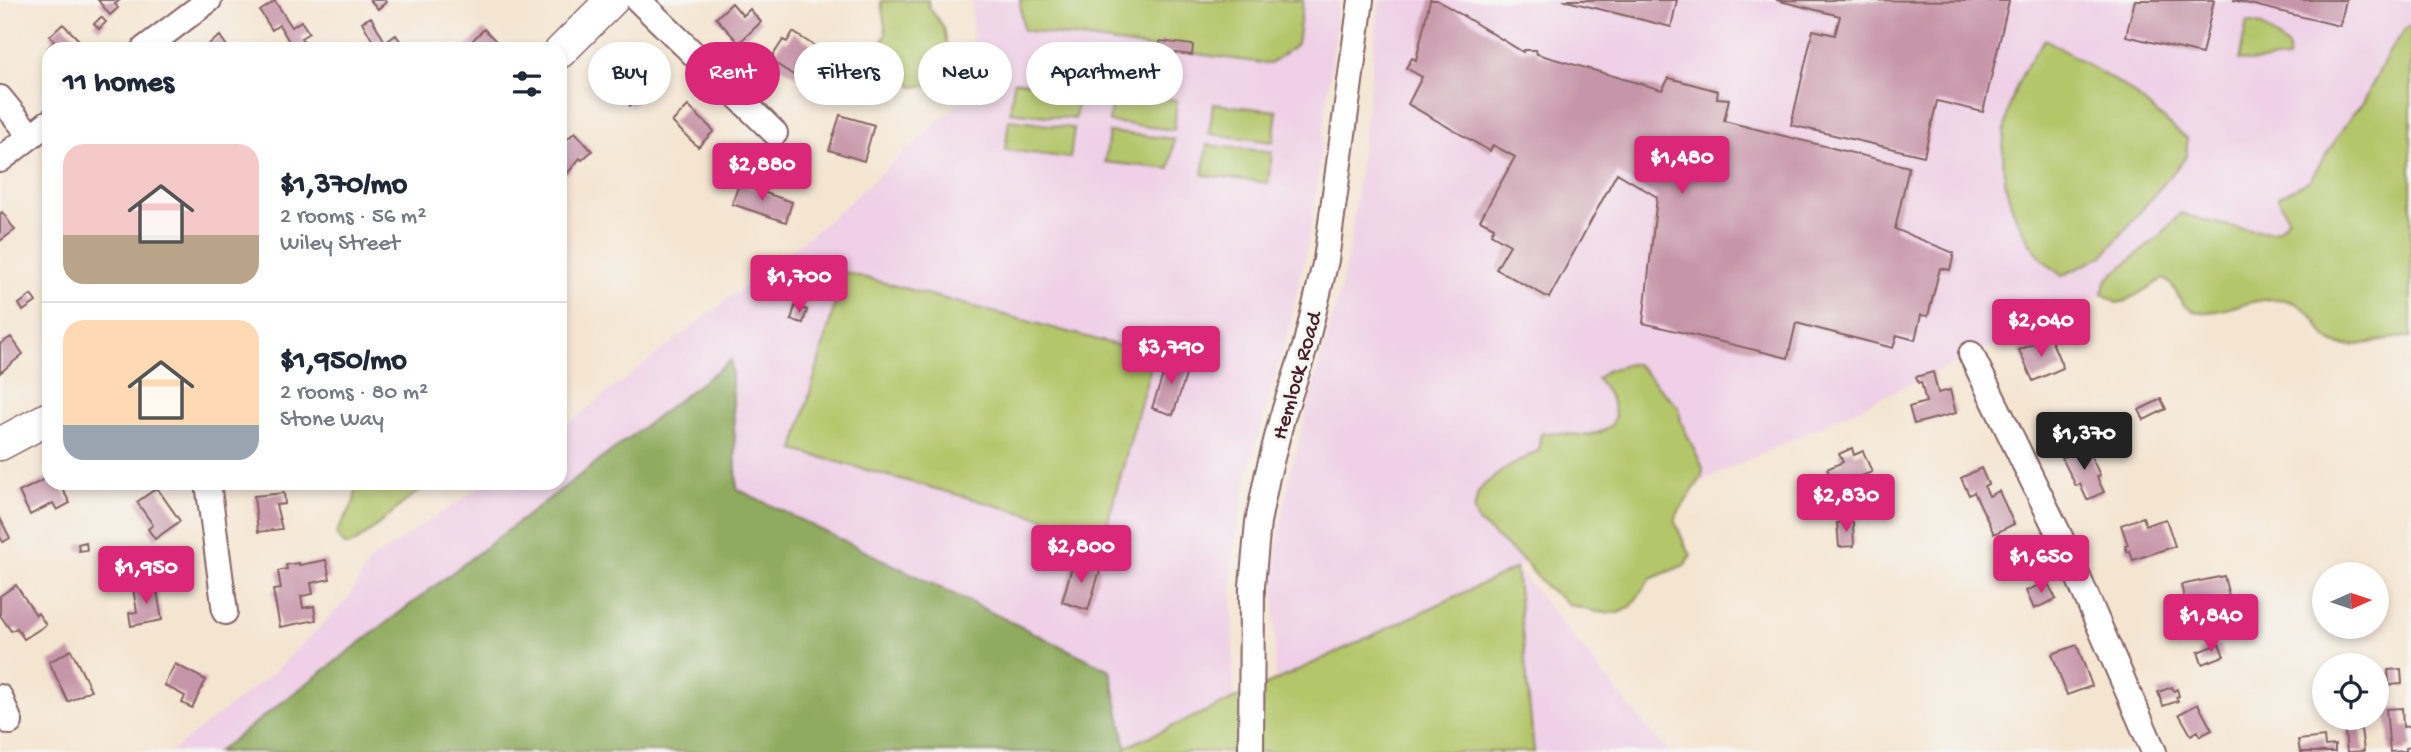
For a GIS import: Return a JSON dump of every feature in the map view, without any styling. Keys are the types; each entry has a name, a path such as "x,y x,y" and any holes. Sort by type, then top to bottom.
{"main road":[{"path":"567,45 612,0"},
{"path":"0,444 42,422"}],"street":[{"path":"154,42 209,0"},
{"path":"638,0 775,133"},
{"name":"Hemlock Road","path":"1251,752 1252,586 1256,530 1282,418 1305,347 1326,260 1361,0"},
{"path":"0,98 40,129 0,160"},
{"path":"1970,354 2065,547 2154,752"},
{"path":"209,490 225,612"},
{"path":"0,697 10,722"}],"shaded area":[{"path":"972,0 1339,0 1308,243 1291,320 1247,476 1236,537 1232,570 1234,699 1114,752 170,752 273,673 347,600 371,560 476,490 567,490 567,425 827,222 957,105 1012,105 1012,42 972,42"},
{"path":"1380,0 2411,0 2411,192 2232,239 2051,318 1517,568 1646,727 1670,752 1534,752 1516,568 1275,681 1275,563 1280,527 1290,474 1342,283 1351,238"}],"green space":[{"path":"928,0 929,7 944,28 946,42 918,42 918,86 913,87 904,76 904,42 882,42 886,34 881,1"},
{"path":"1020,0 1303,0 1297,44 1270,64 1183,52 1183,42 1110,42 1023,30"},
{"path":"2247,22 2261,25 2289,48 2288,59 2249,62 2239,60"},
{"path":"2411,25 2411,337 2360,345 2340,345 2327,339 2314,319 2295,303 2282,299 2265,300 2200,312 2186,307 2172,286 2163,279 2126,301 2116,303 2102,293 2106,281 2160,236 2181,213 2243,229 2268,231 2280,228 2288,218 2278,197 2309,181 2351,116 2363,103 2389,52"},
{"path":"2045,39 2128,89 2187,139 2187,156 2103,256 2062,276 2040,257 2021,228 2010,201 2004,173 2003,145 2007,117 2028,64"},
{"path":"1014,81 1026,82 1026,105 1077,105 1075,119 1010,112"},
{"path":"1213,104 1277,111 1273,142 1209,134"},
{"path":"1111,105 1176,105 1174,130 1109,122"},
{"path":"1009,120 1074,128 1070,158 1005,150"},
{"path":"1109,132 1174,139 1170,169 1105,162"},
{"path":"1207,145 1272,152 1268,183 1203,175"},
{"path":"844,272 1154,355 1104,535 794,450"},
{"path":"731,360 737,489 1110,670 1127,752 217,752 561,490 567,490 567,485"},
{"path":"1636,364 1642,369 1679,408 1681,422 1703,468 1702,477 1675,522 1691,555 1685,565 1650,579 1630,608 1618,613 1596,612 1570,605 1545,586 1525,562 1478,522 1474,511 1478,493 1484,485 1502,471 1539,450 1540,436 1543,433 1582,435 1607,429 1615,416 1614,407 1597,379 1606,371"},
{"path":"355,490 420,490 362,538 351,545 345,545 336,535 355,497"},
{"path":"1516,568 1534,752 1114,752 1275,681"}],"building":[{"path":"98,0 120,0 115,4 118,8 110,15"},
{"path":"370,0 385,0 386,2 378,9"},
{"path":"1430,0 1437,0 1523,52 1536,50 1537,54 1662,90 1669,78 1718,91 1717,98 1729,99 1724,121 1909,167 1895,229 1954,253 1950,270 1940,268 1928,316 1921,315 1915,340 1897,335 1893,348 1796,323 1788,358 1643,323 1657,197 1617,173 1549,298 1496,269 1510,245 1491,234 1494,227 1480,220 1515,157 1493,145 1490,151 1408,104 1422,77 1406,68 1412,58 1416,60"},
{"path":"1563,0 1677,0 1671,27"},
{"path":"1776,0 2009,1 1983,112 1937,101 1924,156 1791,125 1813,30 1835,35 1840,16"},
{"path":"2135,0 2214,0 2202,54 2126,36"},
{"path":"2233,0 2346,0 2340,26"},
{"path":"275,1 292,27 301,21 309,33 301,38 304,42 290,42 279,25 272,30 260,11"},
{"path":"732,3 743,16 750,9 761,22 738,42 716,18"},
{"path":"101,17 106,22 99,29 94,24"},
{"path":"371,17 384,40 373,42 362,22"},
{"path":"63,24 78,39 75,42 53,42 50,36"},
{"path":"484,29 497,42 471,42"},
{"path":"793,32 808,42 794,42 794,75 780,66 780,45 783,40 787,42"},
{"path":"396,35 401,42 386,42"},
{"path":"220,36 224,42 212,42"},
{"path":"1183,44 1193,45 1192,55 1183,54"},
{"path":"688,106 714,131 698,147 672,122"},
{"path":"840,115 874,125 864,161 829,150"},
{"path":"575,132 592,151 582,160 580,158 567,174 567,139"},
{"path":"739,184 792,202 786,222 732,204"},
{"path":"2,212 15,230 0,241 0,214"},
{"path":"31,295 36,302 23,311 19,304"},
{"path":"795,306 807,310 803,323 791,320"},
{"path":"11,337 23,354 0,373 0,344"},
{"path":"2050,337 2063,368 2033,381 2019,350"},
{"path":"1169,357 1190,363 1173,415 1152,408"},
{"path":"1933,372 1938,393 1950,390 1956,413 1914,424 1909,407 1926,402 1921,382 1918,383 1916,377"},
{"path":"2161,399 2166,409 2144,420 2139,410"},
{"path":"2086,446 2100,475 2097,477 2104,492 2087,500 2080,484 2076,486 2062,458"},
{"path":"1852,448 1854,455 1863,451 1872,472 1852,480 1854,484 1837,492 1827,469 1843,462 1839,454"},
{"path":"1981,468 1988,484 1984,486 1989,496 1999,491 2014,524 1994,534 1974,492 1969,495 1961,478"},
{"path":"42,480 42,490 63,490 70,503 57,510 53,503 30,515 19,492"},
{"path":"158,490 180,521 155,539 148,529 153,525 137,502"},
{"path":"284,493 285,504 276,505 282,529 258,532 254,496"},
{"path":"2143,517 2146,525 2166,519 2175,546 2133,560 2130,551 2127,552 2125,546 2128,545 2121,525"},
{"path":"0,518 10,538 3,542 0,537"},
{"path":"1853,522 1854,546 1839,547 1837,523"},
{"path":"86,542 87,550 79,551 78,544"},
{"path":"326,560 330,579 311,583 313,594 301,596 303,608 314,606 316,620 280,627 273,590 281,589 278,571 287,569 286,565"},
{"path":"1074,560 1101,567 1088,610 1062,602"},
{"path":"2224,576 2229,596 2186,606 2181,585"},
{"path":"2047,581 2056,599 2034,609 2026,591"},
{"path":"16,585 46,625 24,639 17,628 11,631 0,615 0,596"},
{"path":"156,585 162,620 131,626 129,613 137,612 133,589"},
{"path":"2219,644 2224,656 2202,664 2198,652"},
{"path":"2077,645 2092,686 2067,695 2052,654"},
{"path":"71,650 91,690 68,702 49,662"},
{"path":"175,664 206,680 192,708 182,703 185,696 164,685"},
{"path":"2401,669 2402,684 2389,685 2389,670"},
{"path":"2172,687 2174,691 2177,689 2178,701 2163,706 2158,692"},
{"path":"2198,704 2212,730 2200,736 2198,731 2191,735 2179,714"},
{"path":"2402,708 2403,727 2411,726 2411,747 2406,748 2406,751 2390,752 2389,709"},
{"path":"2361,730 2364,751 2347,752 2345,731"},
{"path":"2324,737 2325,746 2335,745 2335,752 2300,752 2298,740"}]}
